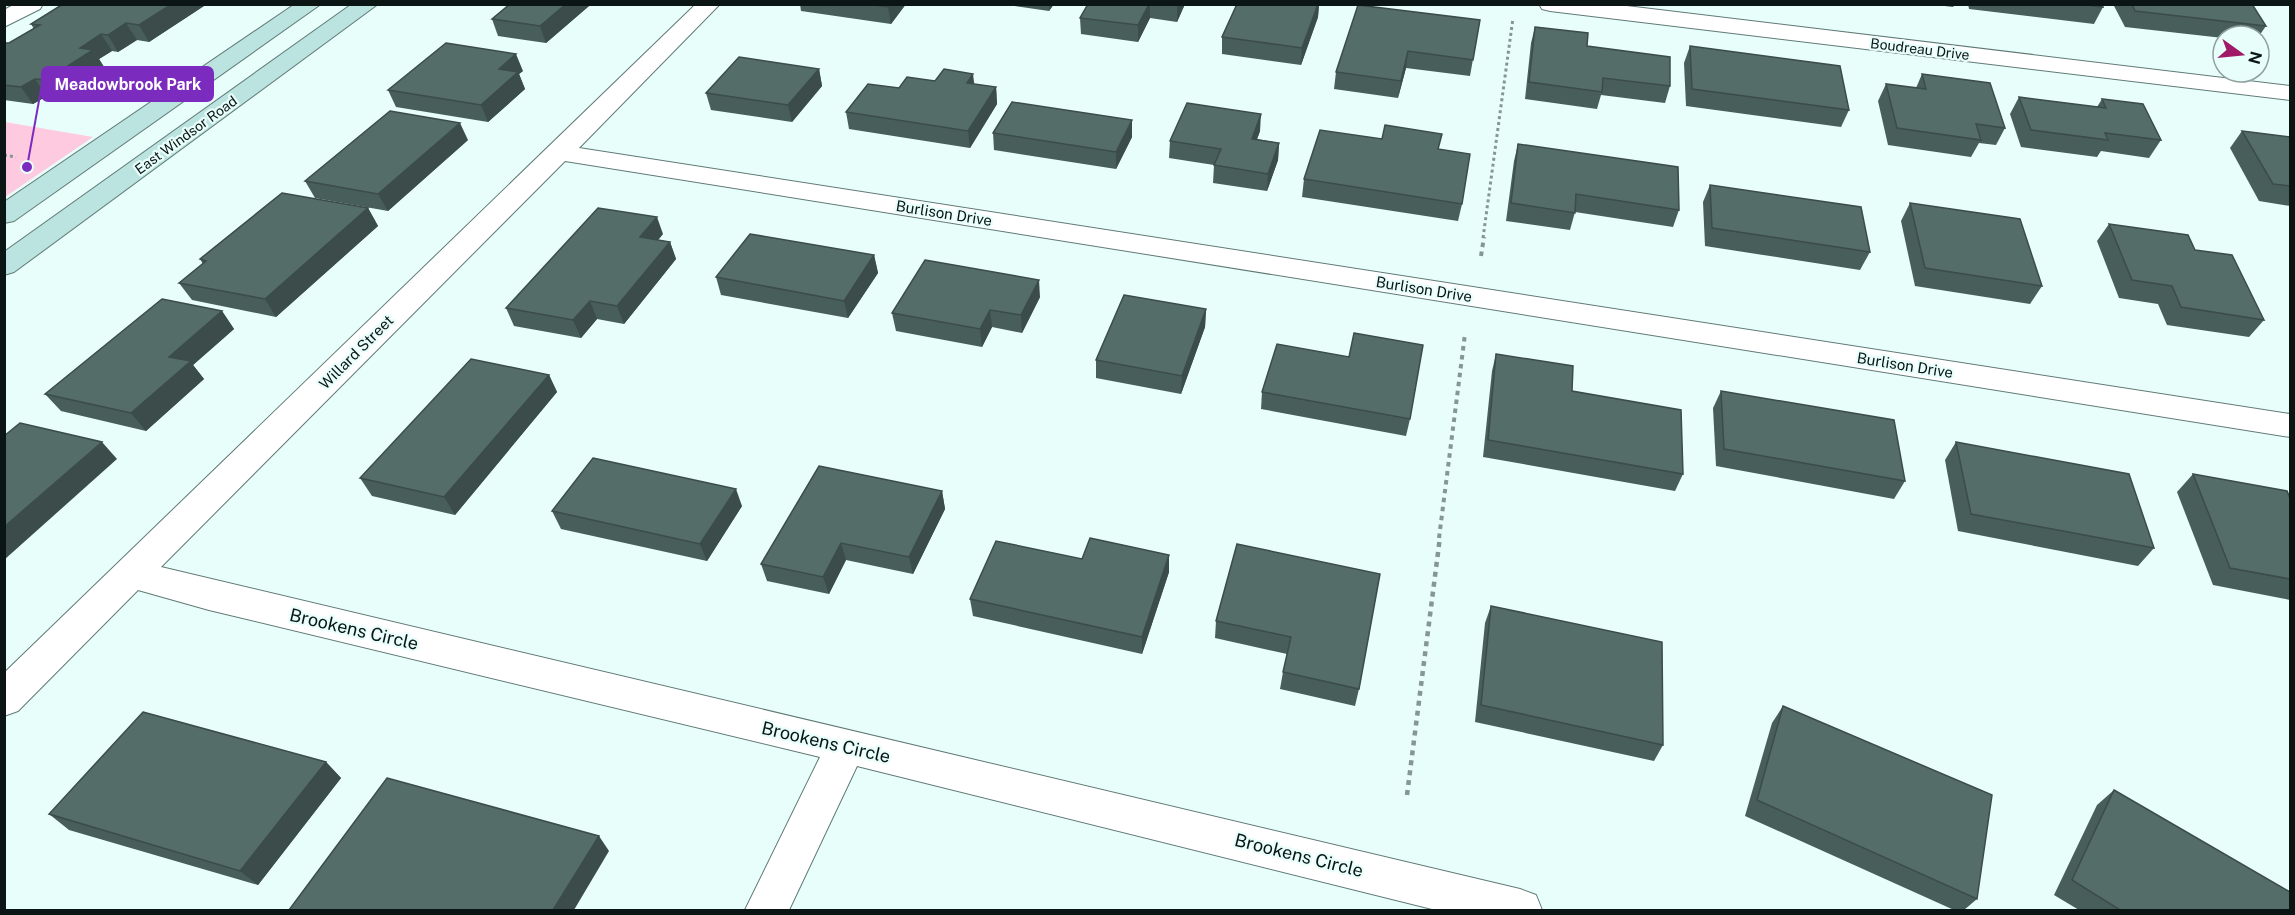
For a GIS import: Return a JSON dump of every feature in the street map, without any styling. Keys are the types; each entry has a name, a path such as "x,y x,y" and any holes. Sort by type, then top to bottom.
{"main road":[{"path":"4,215 310,4"},
{"name":"East Windsor Road","path":"4,266 367,4"}],"street":[{"path":"4,20 32,4"},
{"name":"Willard Street","path":"4,699 709,4"},
{"name":"Boudreau Drive","path":"1550,4 2290,93"},
{"name":"Burlison Drive","path":"558,152 2290,426"},
{"name":"Brookens Circle","path":"133,573 220,597 1520,910"},
{"path":"767,910 846,746"}],"path":[{"path":"1481,256 1513,18"},
{"path":"1407,795 1466,327"}],"shaded area":[{"path":"5,122 93,137 5,197"}],"building":[{"path":"63,4 172,4 139,25 126,23 108,35 101,34 80,48 93,50 46,80 35,79 21,87 4,85 4,43 9,43 40,25 31,24"},
{"path":"510,4 566,4 540,26 492,19"},
{"path":"868,4 890,4 888,7"},
{"path":"1088,4 1149,4 1138,25 1080,18"},
{"path":"1237,4 1318,4 1302,48 1222,37"},
{"path":"2080,4 2102,4 2103,7"},
{"path":"2132,4 2252,4 2265,24 2249,24 2135,11"},
{"path":"1358,5 1480,20 1473,60 1408,51 1401,81 1336,72"},
{"path":"1535,27 1588,33 1587,46 1670,57 1670,86 1603,78 1602,92 1529,82"},
{"path":"446,43 516,54 499,69 518,72 481,105 388,90"},
{"path":"1690,46 1840,66 1849,110 1692,89"},
{"path":"739,57 819,69 788,105 706,93"},
{"path":"944,69 973,74 967,83 996,87 968,131 846,112 868,84 899,88 907,77 935,81"},
{"path":"1922,74 1990,83 2005,128 1976,124 1981,140 1897,128 1886,84 1926,89"},
{"path":"2019,97 2106,108 2102,99 2143,104 2161,140 2105,133 2108,140 2031,130"},
{"path":"1012,102 1132,120 1116,152 993,133"},
{"path":"1187,103 1261,114 1252,139 1279,143 1268,174 1214,165 1221,149 1170,141"},
{"path":"390,111 460,123 378,194 305,181"},
{"path":"1385,125 1442,134 1438,149 1470,154 1462,204 1304,179 1320,130 1382,139"},
{"path":"2242,131 2290,137 2290,186 2273,184"},
{"path":"1518,144 1678,167 1679,210 1576,194 1575,213 1511,203"},
{"path":"1710,185 1861,207 1870,252 1712,228"},
{"path":"282,193 368,208 265,299 179,283 206,261 200,259"},
{"path":"1910,203 2020,219 2042,286 1925,268"},
{"path":"598,208 657,217 640,237 670,242 617,306 590,301 573,320 506,308"},
{"path":"2109,224 2188,235 2195,250 2232,255 2264,320 2181,307 2172,286 2132,280"},
{"path":"750,234 874,255 844,301 716,277"},
{"path":"925,260 1039,280 1021,315 990,310 980,329 892,313"},
{"path":"1124,295 1206,309 1182,376 1096,360"},
{"path":"162,299 222,311 169,357 191,361 131,413 45,394"},
{"path":"1354,333 1423,345 1410,419 1262,392 1277,344 1349,357"},
{"path":"1496,354 1573,366 1572,391 1681,410 1683,474 1488,440"},
{"path":"471,359 549,375 444,497 360,478"},
{"path":"1721,391 1894,420 1905,481 1724,449"},
{"path":"20,423 102,442 4,527 4,436"},
{"path":"1956,442 2129,474 2154,548 1971,514"},
{"path":"593,458 736,489 700,544 552,511"},
{"path":"819,466 942,491 909,557 841,543 823,577 761,564"},
{"path":"2193,474 2287,491 2290,498 2290,579 2230,568"},
{"path":"1090,538 1169,555 1142,637 970,599 996,541 1082,559"},
{"path":"1237,544 1380,574 1359,689 1283,672 1291,637 1216,621"},
{"path":"1491,606 1662,642 1663,745 1481,705"},
{"path":"1783,706 1992,795 1977,899 1757,800"},
{"path":"143,712 326,762 240,871 49,814"},
{"path":"387,778 599,836 553,910 289,910"},
{"path":"2114,790 2290,892 2290,910 2120,910 2072,880"}],"place":[{"name":"Meadowbrook Park","path":"27,167"}]}
